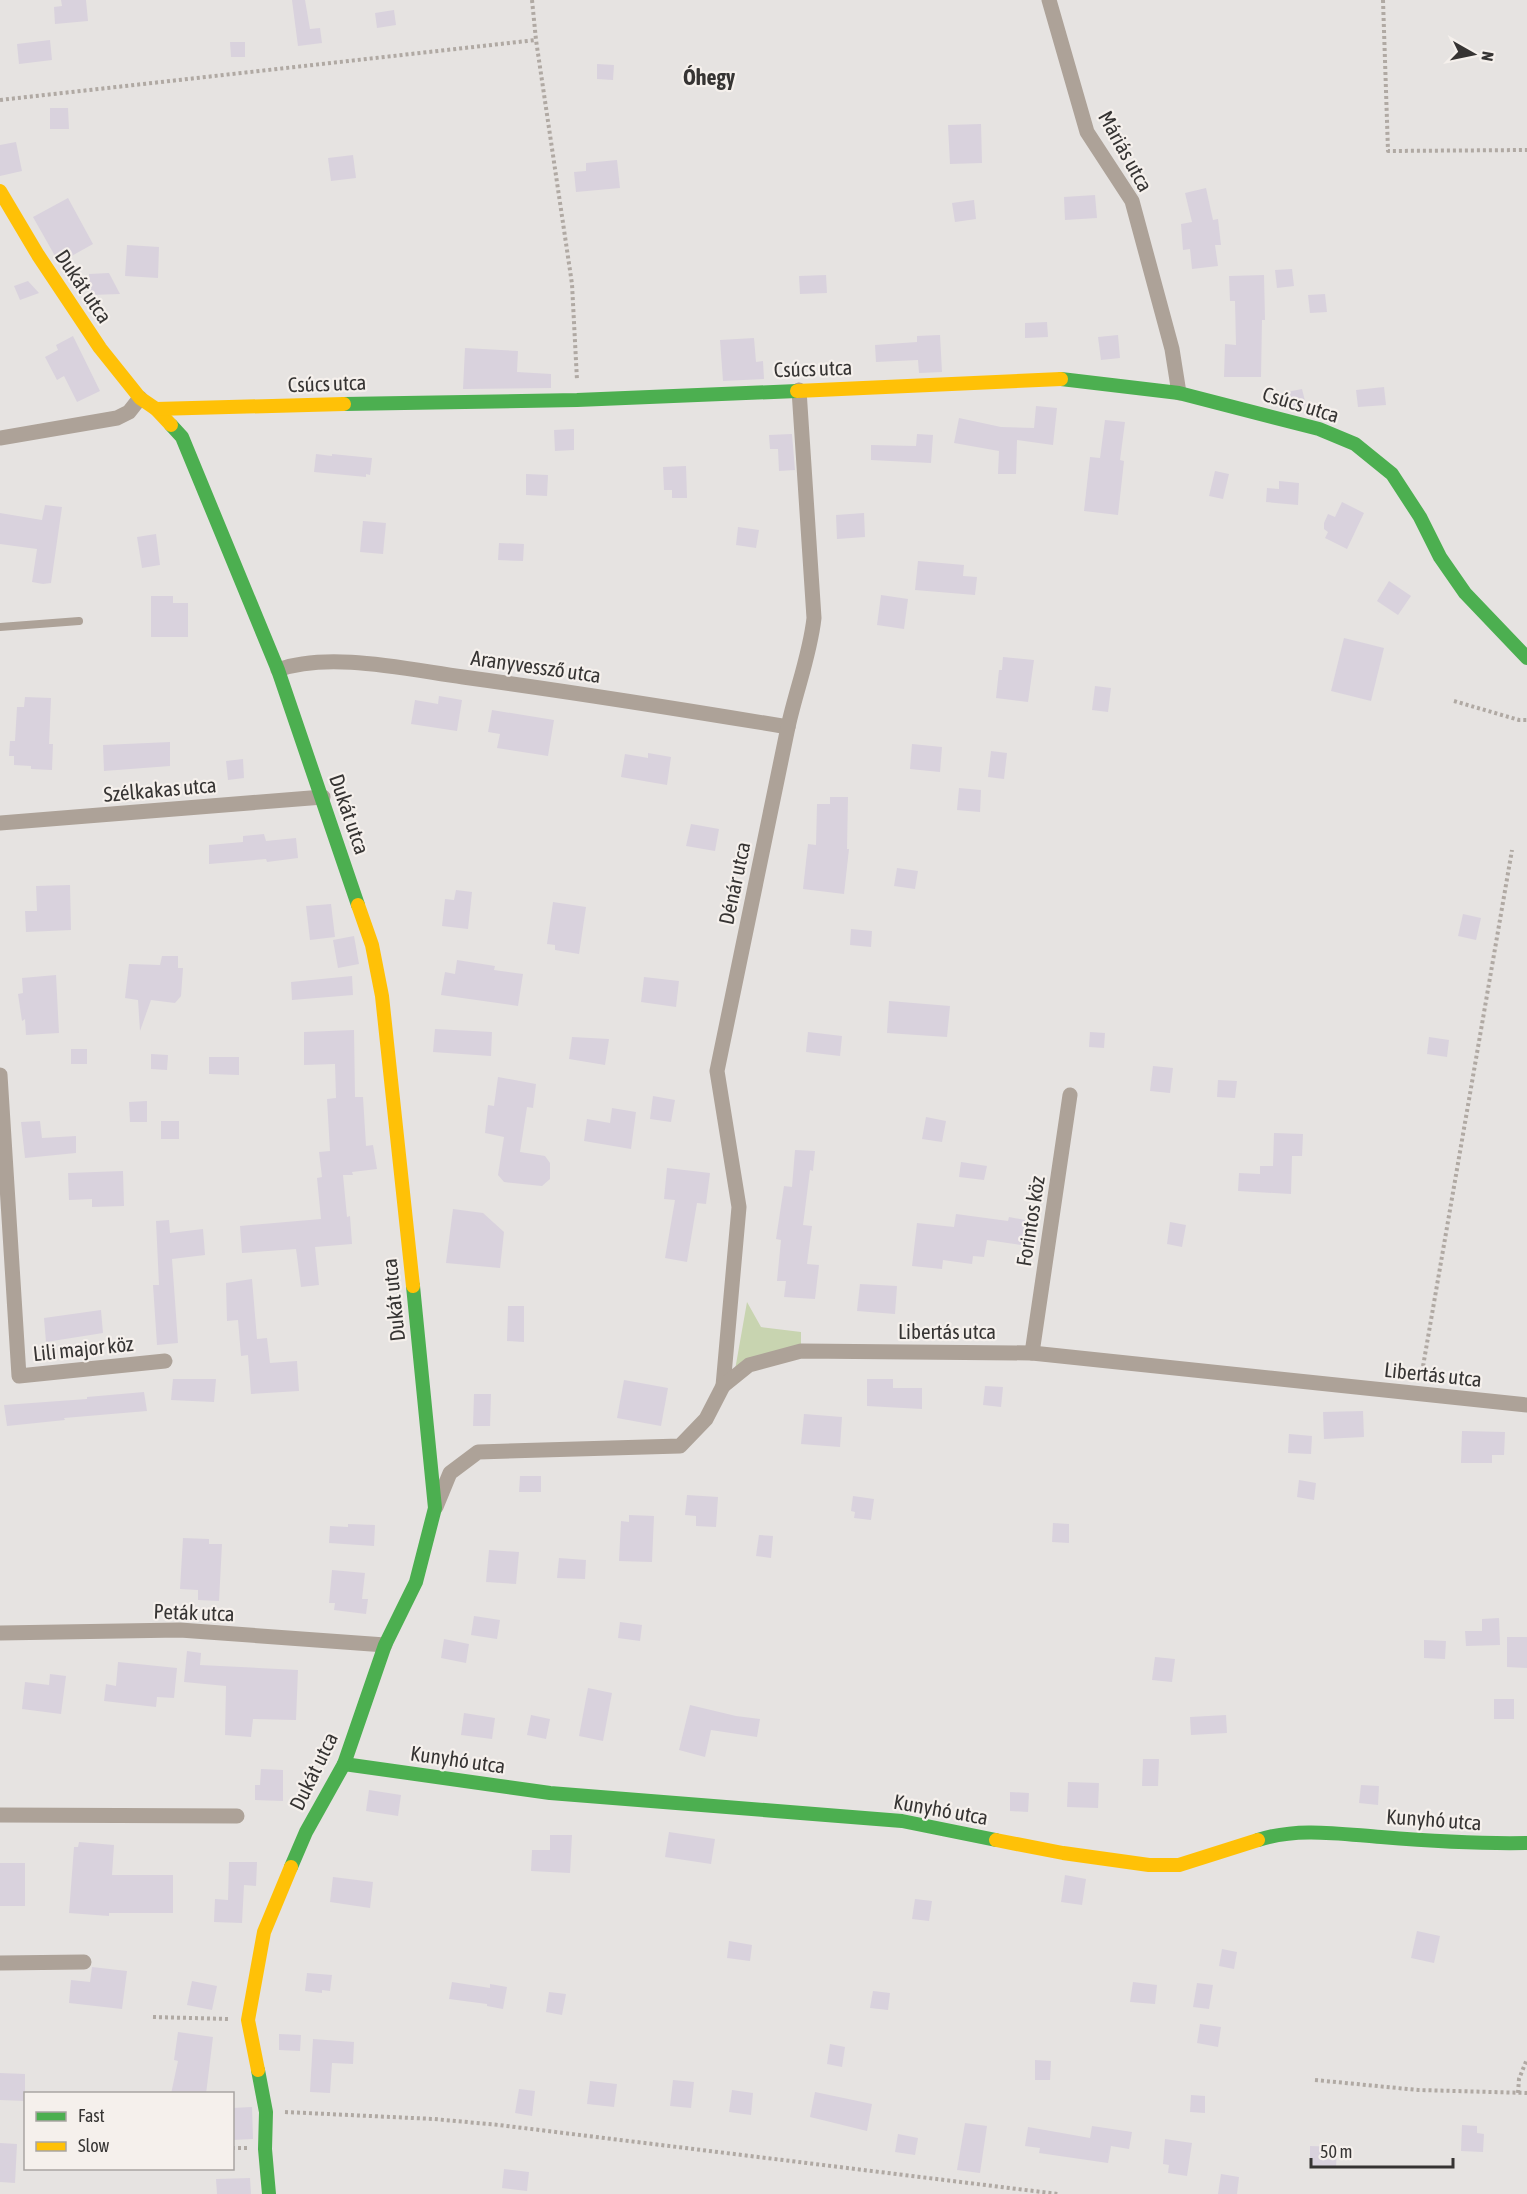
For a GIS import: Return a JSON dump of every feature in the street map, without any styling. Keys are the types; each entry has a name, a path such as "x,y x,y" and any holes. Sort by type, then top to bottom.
{"street":[{"name":"Máriás utca","path":"1049,0 1087,132 1132,201 1172,349 1179,393"},
{"name":"Dukát utca","path":"0,191 38,255 100,348 140,398"},
{"name":"Csúcs utca","path":"156,410 577,400 1065,379 1179,393 1319,429 1355,444 1392,474 1420,517 1440,557 1465,593 1527,658"},
{"name":"Dénár utca","path":"723,1386 739,1207 717,1071 795,694 811,646 814,618 799,390"},
{"path":"0,438 117,418 129,412 140,398 156,410"},
{"name":"Dukát utca","path":"156,410 182,437 278,670 372,945 382,996 397,1127 435,1508 416,1582 385,1645 344,1764 306,1832 264,1932 248,2020 266,2112 265,2149 269,2194"},
{"name":"Aranyvessző utca","path":"278,670 300,663 375,665 788,726"},
{"name":"Szélkakas utca","path":"0,823 323,797"},
{"name":"Lili major köz","path":"0,1075 19,1376 165,1361"},
{"name":"Forintos köz","path":"1032,1353 1070,1095"},
{"name":"Libertás utca","path":"435,1508 450,1473 478,1452 680,1446 706,1419 723,1386 749,1365 801,1351 1032,1353 1527,1405"},
{"name":"Peták utca","path":"1,1635 180,1630 385,1645"},
{"name":"Kunyhó utca","path":"344,1764 550,1793 902,1821 1063,1853 1149,1865 1179,1865 1276,1833 1297,1832 1479,1844 1527,1843"},
{"path":"0,1815 237,1816"},
{"path":"0,1963 84,1962"}],"lane":[{"path":"0,627 79,621"}],"path":[{"path":"532,0 572,284 577,400"},
{"path":"1383,0 1389,151 1527,150"},
{"path":"0,99 536,40"},
{"path":"1454,701 1519,720 1527,720"},
{"path":"1418,1394 1512,850"},
{"path":"153,2017 248,2020"},
{"path":"1518,2093 1519,2079 1527,2059"},
{"path":"1315,2080 1418,2090 1527,2093"},
{"path":"266,2112 434,2119 499,2125 1058,2194"}],"green space":[{"path":"747,1302 761,1327 801,1332 801,1345 735,1370"}],"building":[{"path":"61,0 86,0 88,21 55,24 54,7 62,6"},
{"path":"292,0 305,0 310,29 320,28 322,43 298,46"},
{"path":"394,10 396,25 377,28 375,13"},
{"path":"50,40 52,60 19,64 17,44"},
{"path":"230,42 245,42 245,57 231,57"},
{"path":"597,64 614,65 613,80 597,79"},
{"path":"50,108 68,108 69,129 50,129"},
{"path":"981,124 982,163 950,164 948,125"},
{"path":"16,142 22,171 0,176 0,145"},
{"path":"353,155 356,178 331,181 328,158"},
{"path":"617,160 620,188 576,192 574,172 586,171 586,163"},
{"path":"1206,188 1213,220 1218,219 1221,245 1215,245 1218,266 1192,269 1190,249 1183,250 1181,224 1192,222 1185,193"},
{"path":"1095,195 1097,218 1065,220 1064,197"},
{"path":"68,198 93,244 59,263 33,217"},
{"path":"974,200 976,219 955,222 952,203"},
{"path":"127,245 159,247 158,278 125,276"},
{"path":"1292,269 1294,286 1277,288 1275,270"},
{"path":"109,273 120,294 91,295 89,274"},
{"path":"826,275 827,293 800,294 799,276"},
{"path":"1264,275 1265,320 1262,320 1261,377 1224,377 1225,344 1236,345 1235,301 1230,301 1229,276"},
{"path":"28,281 39,293 20,300 14,286"},
{"path":"1325,294 1327,312 1310,313 1308,295"},
{"path":"1047,322 1048,337 1025,338 1025,323"},
{"path":"940,335 942,372 919,373 918,360 876,362 875,345 917,342 917,336"},
{"path":"1118,335 1120,358 1101,360 1098,337"},
{"path":"73,336 100,391 77,402 64,376 57,380 45,357 58,350 56,345"},
{"path":"754,338 756,362 763,361 764,379 723,381 720,340"},
{"path":"465,348 518,351 517,372 551,374 551,388 463,389"},
{"path":"1384,387 1386,405 1358,407 1356,390"},
{"path":"1302,389 1306,405 1290,408 1287,392"},
{"path":"1036,406 1057,408 1053,445 1017,440 1016,474 998,474 999,451 954,443 959,418 1001,427 1034,428"},
{"path":"1105,420 1125,422 1120,460 1124,461 1118,515 1084,511 1090,457 1100,458"},
{"path":"574,429 574,450 555,451 554,430"},
{"path":"792,434 795,470 779,471 778,449 770,449 769,435"},
{"path":"917,434 933,435 931,463 871,460 871,445 916,446"},
{"path":"316,454 372,458 370,475 366,474 366,477 314,472"},
{"path":"686,466 687,498 672,498 672,490 664,490 663,467"},
{"path":"1215,471 1229,474 1223,499 1209,496"},
{"path":"526,474 548,475 547,496 526,495"},
{"path":"1279,481 1299,483 1298,505 1266,502 1267,488 1279,489"},
{"path":"1342,502 1364,513 1347,549 1325,538 1328,532 1324,529 1328,514 1335,517"},
{"path":"45,505 62,507 51,583 43,584 32,582 37,549 0,544 0,513 42,520"},
{"path":"864,513 865,537 837,539 836,515"},
{"path":"363,521 386,523 383,554 360,552"},
{"path":"738,527 759,530 756,548 736,545"},
{"path":"156,534 160,565 142,568 137,537"},
{"path":"499,543 524,544 523,561 498,560"},
{"path":"918,561 964,565 963,576 977,577 975,595 915,590"},
{"path":"1389,581 1411,596 1398,615 1377,601"},
{"path":"881,595 908,599 904,629 877,625"},
{"path":"151,596 173,596 173,603 188,603 188,637 151,637"},
{"path":"1344,638 1384,648 1371,701 1331,691"},
{"path":"1003,657 1034,660 1028,702 996,698"},
{"path":"1095,686 1111,688 1108,712 1092,710"},
{"path":"439,696 462,700 457,731 411,724 415,700 438,704"},
{"path":"25,697 51,698 49,744 53,744 52,770 14,765 14,756 9,756 10,741 15,741 17,707 24,707"},
{"path":"492,710 554,720 548,756 497,748 500,734 488,732"},
{"path":"170,742 170,766 104,771 103,745"},
{"path":"912,744 942,747 940,772 910,769"},
{"path":"991,751 1007,753 1004,779 988,777"},
{"path":"648,753 671,757 667,785 621,777 625,754 648,758"},
{"path":"243,759 244,778 228,780 226,761"},
{"path":"959,788 981,790 980,812 957,810"},
{"path":"830,797 848,797 847,849 849,849 844,894 803,889 808,844 816,845 817,804 830,804"},
{"path":"691,824 719,829 715,851 686,846"},
{"path":"264,834 266,841 296,838 298,858 267,862 266,859 209,864 209,845 243,842 243,836"},
{"path":"897,868 918,871 915,889 894,886"},
{"path":"70,885 71,930 26,932 25,911 37,911 36,886"},
{"path":"456,890 472,892 468,929 442,926 445,899 454,900"},
{"path":"553,902 586,907 579,954 555,950 555,945 547,944"},
{"path":"331,904 335,937 310,940 306,906"},
{"path":"1463,914 1481,918 1476,940 1458,936"},
{"path":"851,929 872,931 871,947 850,945"},
{"path":"354,936 359,964 338,968 333,940"},
{"path":"162,956 178,956 178,968 183,968 181,996 175,1003 151,1000 140,1031 138,1000 125,998 129,964 160,965"},
{"path":"457,960 495,966 494,970 523,974 518,1006 441,995 445,972 455,974"},
{"path":"56,975 59,1033 26,1035 25,1019 22,1021 18,994 23,993 22,978"},
{"path":"352,976 353,995 292,1000 291,982"},
{"path":"644,977 679,981 676,1007 641,1002"},
{"path":"889,1001 950,1006 947,1037 887,1033"},
{"path":"435,1029 492,1032 491,1056 433,1052"},
{"path":"354,1030 355,1097 363,1097 366,1146 373,1145 377,1169 343,1175 352,1244 315,1247 319,1285 301,1287 296,1249 242,1253 240,1226 321,1219 317,1178 322,1177 319,1152 330,1151 327,1099 336,1098 335,1064 304,1065 304,1032"},
{"path":"808,1032 842,1036 840,1056 806,1052"},
{"path":"1090,1032 1105,1033 1104,1048 1089,1047"},
{"path":"572,1037 609,1039 605,1065 569,1059"},
{"path":"1429,1037 1449,1040 1447,1057 1427,1054"},
{"path":"71,1049 87,1049 87,1064 71,1064"},
{"path":"151,1054 168,1055 167,1070 151,1069"},
{"path":"209,1057 239,1057 239,1075 209,1074"},
{"path":"1153,1066 1173,1068 1170,1093 1150,1091"},
{"path":"498,1077 536,1084 533,1108 527,1107 520,1152 545,1156 550,1163 550,1179 542,1186 504,1182 498,1175 504,1137 485,1133 488,1105 494,1106"},
{"path":"1218,1080 1237,1081 1235,1098 1217,1097"},
{"path":"653,1096 675,1100 671,1122 650,1119"},
{"path":"147,1101 147,1122 130,1122 129,1102"},
{"path":"612,1108 636,1112 631,1149 584,1141 587,1119 610,1123"},
{"path":"926,1117 946,1121 942,1142 922,1139"},
{"path":"40,1121 42,1138 76,1136 76,1153 25,1158 21,1122"},
{"path":"161,1121 179,1121 179,1139 161,1139"},
{"path":"1274,1133 1303,1134 1302,1156 1292,1156 1291,1194 1238,1191 1239,1173 1260,1174 1260,1166 1273,1166"},
{"path":"795,1150 815,1151 813,1171 810,1170 803,1225 812,1226 807,1264 819,1265 815,1299 784,1297 786,1281 777,1281 781,1240 776,1239 784,1186 792,1187"},
{"path":"961,1162 987,1166 984,1180 959,1177"},
{"path":"667,1168 710,1173 706,1204 697,1203 687,1262 665,1258 675,1200 664,1199"},
{"path":"123,1171 124,1206 92,1207 92,1199 69,1200 68,1173"},
{"path":"453,1209 483,1213 504,1232 500,1268 446,1263"},
{"path":"956,1214 1008,1221 1009,1217 1025,1220 1021,1245 987,1240 984,1257 973,1256 972,1264 943,1260 942,1269 912,1266 917,1223 954,1227"},
{"path":"169,1220 170,1233 203,1229 205,1255 172,1259 178,1343 157,1345 153,1285 159,1285 156,1221"},
{"path":"1170,1222 1186,1225 1182,1247 1167,1244"},
{"path":"252,1279 257,1339 267,1338 270,1363 297,1361 299,1391 251,1394 248,1355 241,1356 238,1320 227,1321 226,1283"},
{"path":"860,1284 897,1286 895,1314 857,1311"},
{"path":"508,1306 524,1306 524,1342 507,1341"},
{"path":"101,1310 103,1333 46,1342 44,1318"},
{"path":"173,1379 216,1379 214,1402 171,1400"},
{"path":"867,1379 893,1379 893,1388 922,1388 922,1409 867,1406"},
{"path":"624,1380 668,1388 661,1426 617,1418"},
{"path":"985,1386 1003,1387 1001,1407 983,1405"},
{"path":"144,1392 147,1411 64,1418 65,1420 7,1426 4,1405"},
{"path":"474,1394 491,1394 490,1426 473,1426"},
{"path":"1363,1411 1364,1437 1324,1439 1323,1412"},
{"path":"804,1414 842,1417 840,1447 801,1444"},
{"path":"1462,1431 1505,1432 1504,1455 1492,1455 1492,1463 1461,1463"},
{"path":"1289,1434 1312,1436 1311,1454 1288,1453"},
{"path":"520,1476 541,1476 541,1492 519,1492"},
{"path":"1299,1480 1316,1483 1314,1500 1297,1497"},
{"path":"687,1495 718,1497 716,1527 696,1526 696,1516 685,1515"},
{"path":"853,1496 874,1499 871,1520 854,1518 855,1512 851,1511"},
{"path":"629,1515 654,1516 652,1562 619,1561 621,1521 629,1522"},
{"path":"1053,1523 1069,1524 1069,1543 1052,1542"},
{"path":"348,1524 375,1525 374,1546 329,1543 330,1526 348,1527"},
{"path":"759,1535 773,1536 771,1558 756,1556"},
{"path":"183,1538 209,1539 209,1544 222,1544 219,1601 198,1600 198,1590 180,1589"},
{"path":"489,1550 519,1552 516,1584 486,1582"},
{"path":"559,1558 586,1560 585,1579 557,1578"},
{"path":"332,1570 365,1573 362,1599 368,1599 366,1614 334,1610 335,1603 329,1603"},
{"path":"474,1616 500,1620 497,1639 471,1635"},
{"path":"1499,1618 1500,1645 1466,1646 1465,1631 1482,1631 1482,1619"},
{"path":"620,1622 642,1625 640,1641 618,1638"},
{"path":"1507,1637 1527,1637 1527,1668 1507,1667"},
{"path":"444,1639 469,1644 466,1663 441,1658"},
{"path":"1424,1640 1446,1641 1445,1659 1424,1658"},
{"path":"187,1651 201,1653 200,1665 298,1670 296,1720 253,1719 251,1737 225,1735 226,1686 184,1682"},
{"path":"1155,1657 1175,1659 1172,1682 1152,1680"},
{"path":"118,1662 177,1668 174,1698 157,1697 156,1707 104,1701 106,1684 116,1686"},
{"path":"50,1674 66,1676 61,1714 22,1709 25,1682 49,1685"},
{"path":"588,1688 612,1693 603,1741 579,1736"},
{"path":"1494,1699 1514,1699 1514,1719 1494,1719"},
{"path":"690,1705 760,1719 757,1737 711,1730 705,1757 679,1750"},
{"path":"464,1713 495,1718 492,1739 461,1735"},
{"path":"531,1715 550,1719 546,1739 527,1735"},
{"path":"1226,1715 1227,1733 1191,1735 1190,1717"},
{"path":"1143,1759 1159,1759 1158,1786 1142,1786"},
{"path":"261,1769 283,1770 283,1801 255,1800 255,1785 260,1785"},
{"path":"1068,1782 1099,1783 1098,1808 1067,1807"},
{"path":"1361,1785 1379,1786 1378,1805 1359,1803"},
{"path":"369,1790 401,1795 398,1816 366,1811"},
{"path":"1010,1792 1029,1793 1028,1812 1010,1811"},
{"path":"669,1832 715,1839 711,1864 665,1857"},
{"path":"550,1835 572,1835 570,1873 531,1871 532,1850 550,1850"},
{"path":"79,1842 114,1845 112,1875 173,1875 173,1913 109,1913 109,1916 69,1913 74,1847 78,1847"},
{"path":"229,1862 257,1862 256,1886 244,1885 242,1923 214,1922 215,1899 228,1900"},
{"path":"0,1863 25,1863 25,1906 0,1906"},
{"path":"1065,1875 1086,1879 1082,1905 1061,1902"},
{"path":"333,1877 373,1882 370,1908 330,1902"},
{"path":"915,1899 932,1901 929,1921 912,1919"},
{"path":"1417,1931 1440,1936 1434,1963 1411,1958"},
{"path":"729,1941 752,1945 750,1961 727,1958"},
{"path":"1222,1949 1237,1952 1234,1969 1219,1966"},
{"path":"92,1967 127,1971 122,2009 69,2003 71,1980 90,1982"},
{"path":"307,1973 332,1975 330,1991 322,1990 322,1993 305,1991"},
{"path":"192,1981 217,1986 212,2010 187,2005"},
{"path":"452,1982 490,1988 490,1984 507,1987 503,2009 487,2006 487,2004 449,1999"},
{"path":"1133,1982 1157,1985 1155,2004 1130,2002"},
{"path":"1197,1983 1213,1985 1209,2009 1193,2007"},
{"path":"873,1991 890,1993 888,2010 870,2008"},
{"path":"549,1992 566,1994 562,2015 546,2012"},
{"path":"1200,2024 1221,2027 1218,2047 1197,2043"},
{"path":"178,2032 213,2037 206,2092 171,2092 178,2061 174,2060"},
{"path":"279,2034 301,2035 300,2051 279,2050"},
{"path":"313,2039 354,2042 353,2064 332,2063 330,2093 310,2092"},
{"path":"830,2044 845,2047 842,2067 827,2064"},
{"path":"1035,2060 1051,2061 1050,2080 1035,2080"},
{"path":"0,2073 25,2074 24,2101 0,2100"},
{"path":"673,2080 694,2082 691,2108 670,2106"},
{"path":"590,2081 617,2084 614,2107 587,2104"},
{"path":"519,2089 535,2091 532,2116 515,2113"},
{"path":"732,2090 753,2093 751,2115 729,2112"},
{"path":"815,2092 872,2104 867,2131 810,2117"},
{"path":"1191,2095 1205,2096 1205,2113 1190,2112"},
{"path":"252,2107 253,2139 234,2140 234,2108"},
{"path":"965,2123 987,2126 980,2173 957,2170"},
{"path":"1462,2125 1477,2126 1477,2133 1484,2134 1483,2152 1461,2151"},
{"path":"1092,2126 1132,2132 1129,2149 1111,2146 1108,2163 1039,2153 1040,2148 1025,2146 1028,2127 1090,2138"},
{"path":"898,2134 918,2138 915,2155 895,2152"},
{"path":"1165,2139 1192,2143 1187,2176 1168,2173 1169,2165 1163,2164"},
{"path":"0,2143 17,2144 15,2183 0,2182"},
{"path":"1310,2146 1337,2147 1336,2168 1310,2167"},
{"path":"504,2169 529,2172 527,2191 502,2188"},
{"path":"1221,2174 1239,2177 1237,2194 1218,2194"},
{"path":"250,2178 251,2194 217,2194 216,2179"}],"traffic: fast":[{"path":"1061,379 1179,393 1319,429 1355,444 1392,474 1420,517 1440,557 1465,593 1527,658"},
{"path":"344,404 577,400 797,391"},
{"path":"171,425 182,437 278,670 358,905"},
{"path":"291,1867 306,1832 344,1764 385,1645 416,1582 435,1508 413,1286"},
{"path":"344,1764 550,1793 902,1821 996,1840"},
{"path":"1258,1840 1288,1834 1319,1832 1454,1842 1527,1843"},
{"path":"258,2070 266,2112 265,2149 269,2194"}],"traffic: slow":[{"path":"0,191 38,255 100,348 140,398 156,409 171,425"},
{"path":"797,391 1061,379"},
{"path":"156,409 344,404"},
{"path":"358,905 372,945 382,996 413,1286"},
{"path":"996,1840 1063,1853 1149,1865 1179,1865 1258,1840"},
{"path":"258,2070 248,2020 264,1932 291,1867"}],"district":[{"name":"Óhegy","path":"709,77"}]}
